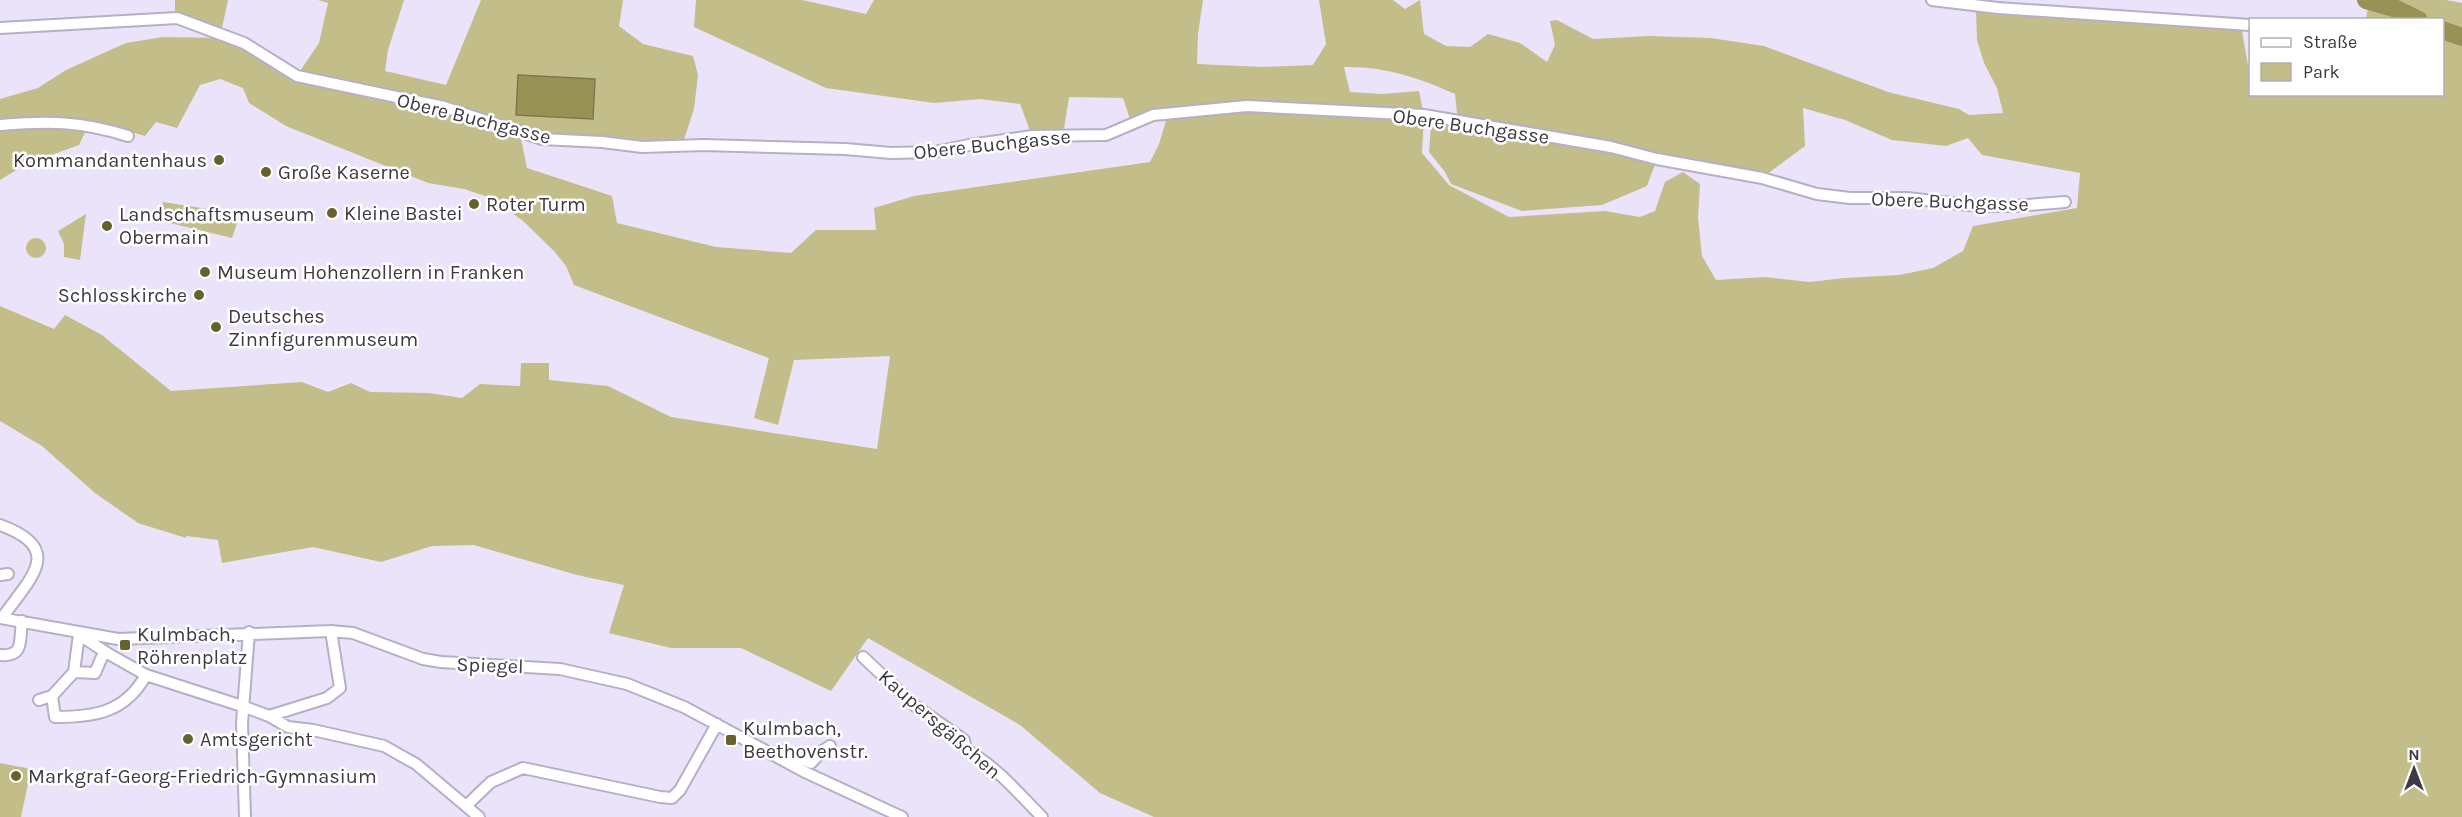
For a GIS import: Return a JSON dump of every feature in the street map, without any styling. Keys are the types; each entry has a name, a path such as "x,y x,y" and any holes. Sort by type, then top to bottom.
{"street":[{"path":"1932,0 1998,8 2249,25"},
{"name":"Obere Buchgasse","path":"0,28 177,18 244,43 297,76 444,108 542,139 642,147 704,145 844,149 891,153 935,152 969,144 1032,136 1106,135 1153,116 1247,106 1424,115 1611,147 1657,159 1762,177 1817,194 1850,198 1907,198 1997,206 2065,202"},
{"path":"0,125 49,121 99,127 128,136"},
{"path":"0,525 33,542 38,560 32,576 1,618"},
{"name":"Spiegel","path":"1,618 79,634 117,639 249,632 353,633 423,659 441,662 533,666 595,676 657,695 902,817"},
{"path":"0,655 16,654 22,621"},
{"path":"269,716 327,699 340,688 331,631"},
{"path":"245,817 242,723 249,632"},
{"path":"39,700 52,696 74,672 79,634 146,675 245,707 269,716 288,728 312,730 372,743 393,751 416,764 479,817"},
{"path":"74,672 95,673 105,652 117,639"},
{"name":"Kaupersgäßchen","path":"863,657 914,705 964,740 966,750 980,758 1000,775 1042,817"},
{"path":"52,696 55,717 105,713 138,690 146,675"},
{"path":"467,805 491,782 523,768 672,798 680,790 717,724"},
{"path":"775,755 781,750 810,763 820,752 830,746"}],"green space":[{"path":"175,0 228,0 222,28 175,14"},
{"path":"318,0 404,0 388,50 385,71 446,85 481,0 623,0 619,26 643,44 693,56 698,75 694,109 682,146 520,134 527,168 612,196 617,223 716,247 791,253 816,230 876,230 874,208 914,196 1150,162 1159,144 1168,114 1132,125 1123,98 1069,97 1063,135 1032,136 1020,104 980,99 934,103 826,88 694,27 696,0 802,0 866,14 874,0 1203,0 1198,34 1197,64 1262,67 1313,65 1326,44 1319,0 1393,0 1405,9 1420,0 1424,34 1446,46 1470,47 1488,34 1520,43 1547,62 1555,45 1550,21 1557,20 1593,39 1649,36 1711,38 1764,46 1888,92 1959,109 1969,115 2003,113 1997,88 1984,63 1977,40 1976,10 2241,26 2249,66 2249,96 2444,96 2444,18 2366,18 2369,3 2362,0 2446,0 2462,3 2462,817 1154,817 1100,793 1020,725 868,638 831,691 741,648 671,648 609,633 624,585 577,575 474,545 432,546 381,562 313,547 222,563 218,540 186,536 186,538 138,523 95,493 42,446 0,421 0,306 54,329 65,315 102,335 171,391 302,382 328,392 351,383 370,392 429,393 462,398 480,384 520,386 521,363 549,363 549,380 608,386 671,417 877,449 890,356 794,360 778,425 754,418 769,358 574,285 566,266 554,251 522,220 488,197 464,189 428,183 286,126 249,103 243,88 220,79 200,85 177,128 156,122 145,136 91,120 79,145 26,164 0,180 0,99 38,88 66,70 126,43 163,37 226,38 294,80 319,43 328,3","holes":["1344,67 1359,67 1401,74 1455,94 1458,122 1431,124 1429,152 1445,172 1451,184 1522,211 1602,205 1647,186 1657,159 1762,178 1805,146 1803,108 1845,120 1892,140 1946,146 1968,138 1982,155 2080,173 2077,208 1973,226 1963,251 1933,268 1899,275 1809,282 1765,277 1716,280 1702,256 1698,218 1700,184 1683,172 1665,182 1655,211 1640,217 1605,211 1509,217 1449,185 1422,153 1424,115 1419,91 1382,94 1350,92","1465,122 1540,128 1647,156"]},
{"path":"163,202 233,213 241,211 243,215 238,220 232,238 162,221"},
{"path":"86,214 80,260 64,257 64,244 58,231"},
{"path":"36,238 43,241 46,248 43,255 36,258 29,255 26,248 29,241"},
{"path":"0,763 31,769 21,817 0,817"}],"shaded area":[{"path":"518,75 595,79 593,119 516,115"}],"waterway":[{"path":"2366,0 2394,8 2415,18"},
{"path":"2444,31 2462,37"}],"place":[{"name":"Kommandantenhaus","path":"219,160"},
{"name":"Große Kaserne","path":"266,172"},
{"name":"Roter Turm","path":"474,204"},
{"name":"Kleine Bastei","path":"332,213"},
{"name":"Landschaftsmuseum Obermain","path":"107,226"},
{"name":"Museum Hohenzollern in Franken","path":"205,272"},
{"name":"Schlosskirche","path":"199,295"},
{"name":"Deutsches Zinnfigurenmuseum","path":"216,327"},
{"name":"Kulmbach, Röhrenplatz","path":"125,645"},
{"name":"Amtsgericht","path":"188,739"},
{"name":"Kulmbach, Beethovenstr.","path":"731,740"},
{"name":"Markgraf-Georg-Friedrich-Gymnasium","path":"16,776"}]}
